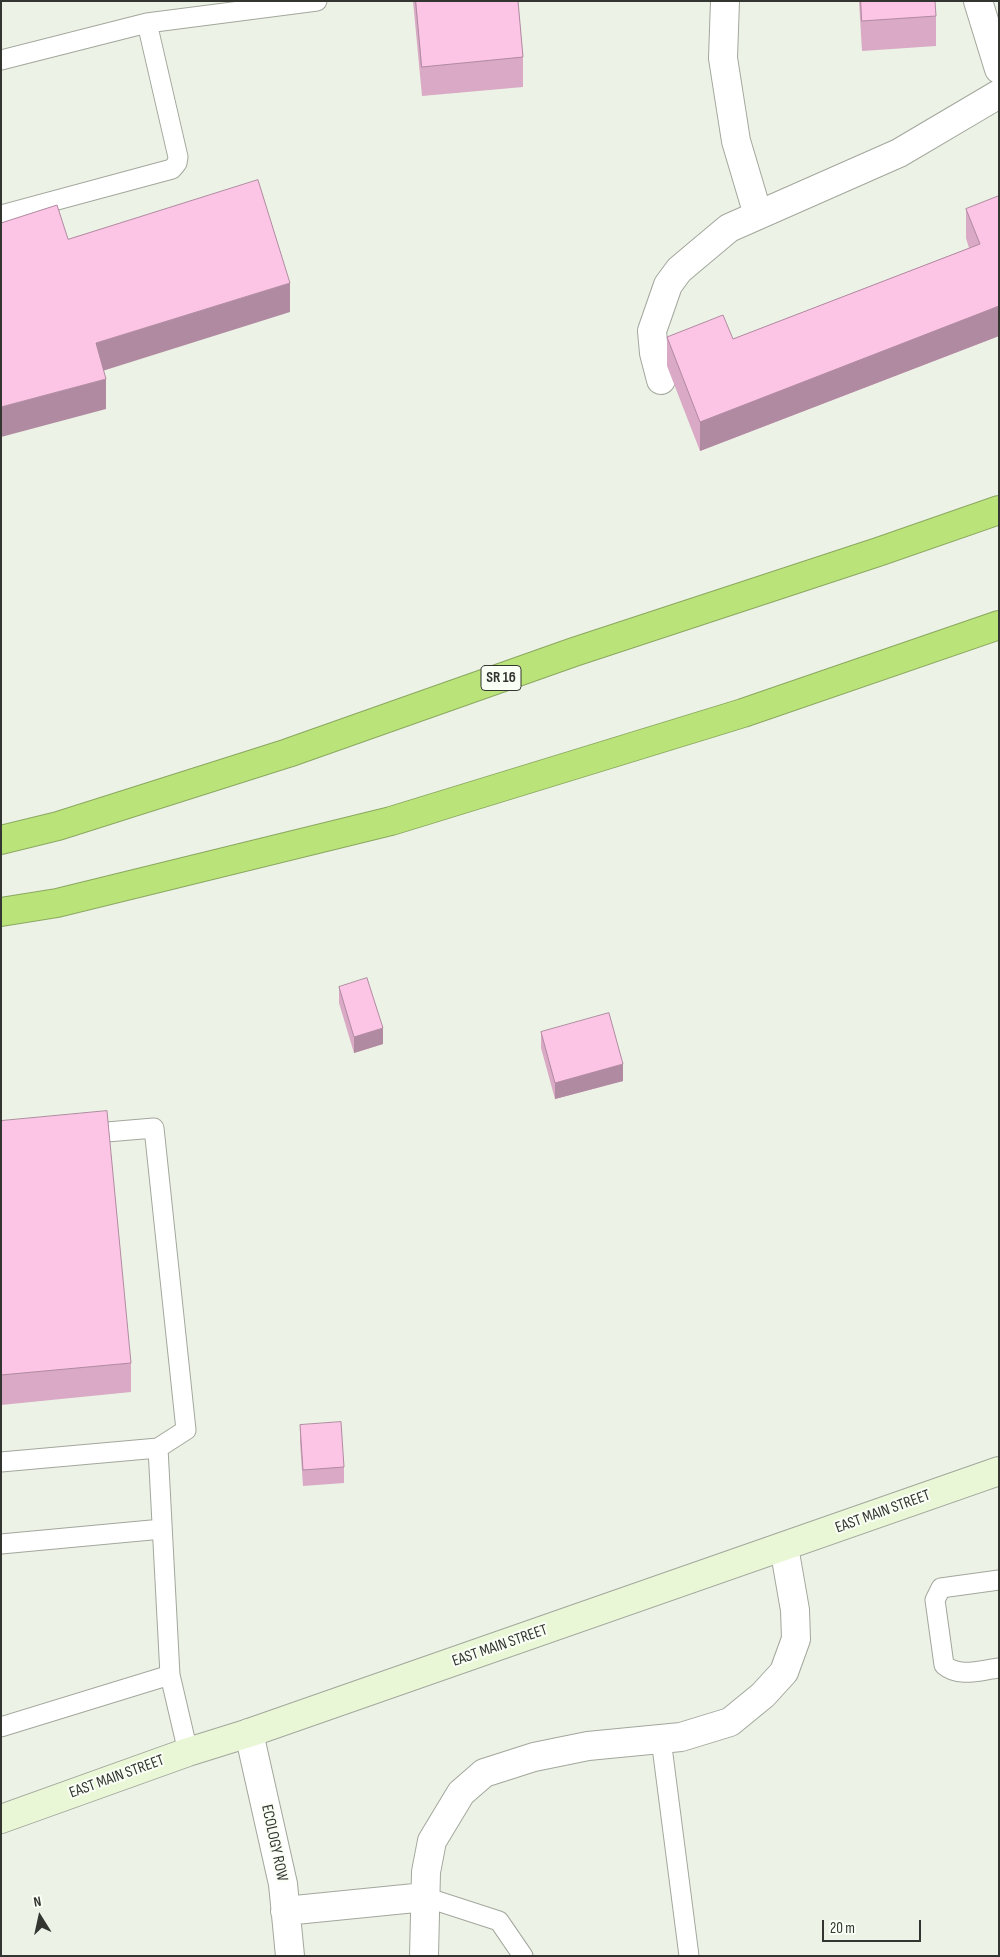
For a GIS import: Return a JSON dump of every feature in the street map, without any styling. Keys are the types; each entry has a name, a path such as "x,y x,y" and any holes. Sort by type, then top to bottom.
{"highway":[{"name":"SR 16","path":"1,840 58,826 288,753 574,652 999,510"},
{"path":"1,912 57,903 391,821 743,713 999,625"}],"main road":[{"name":"EAST MAIN STREET","path":"1,1819 188,1752 249,1733 999,1471"}],"street":[{"path":"725,1 723,58 736,141 758,215"},
{"path":"978,1 999,69"},
{"path":"661,380 654,353 652,330 668,285 679,270 729,228 899,153 999,94"},
{"path":"424,1956 426,1872 432,1841 461,1793 484,1773 534,1757 588,1746 681,1737 730,1722 763,1695 784,1672 796,1638 795,1610 784,1547"},
{"name":"ECOLOGY ROW","path":"249,1733 283,1884 290,1956"},
{"path":"286,1911 425,1897"}],"lane":[{"path":"1,60 146,23 318,1"},
{"path":"1,215 172,169 177,163 178,156 146,23"},
{"path":"1,1462 158,1448 186,1430 154,1128 68,1136"},
{"path":"158,1448 170,1675 188,1752"},
{"path":"1,1544 162,1529"},
{"path":"999,1580 942,1588 935,1600 944,1665 951,1671 960,1672 999,1668"},
{"path":"1,1727 170,1675"},
{"path":"661,1739 689,1956"},
{"path":"425,1897 499,1920 523,1956"}],"building":[{"path":"416,1 518,1 523,57 422,67"},
{"path":"861,1 935,1 936,16 862,21"},
{"path":"258,180 290,283 96,343 106,379 1,407 1,223 57,205 68,239"},
{"path":"999,196 999,306 700,422 667,337 723,315 733,339 980,244 966,209"},
{"path":"367,978 383,1028 354,1037 339,987"},
{"path":"609,1013 623,1064 555,1083 541,1032"},
{"path":"107,1111 131,1363 1,1375 1,1121"},
{"path":"341,1422 344,1467 303,1470 300,1425"}]}
